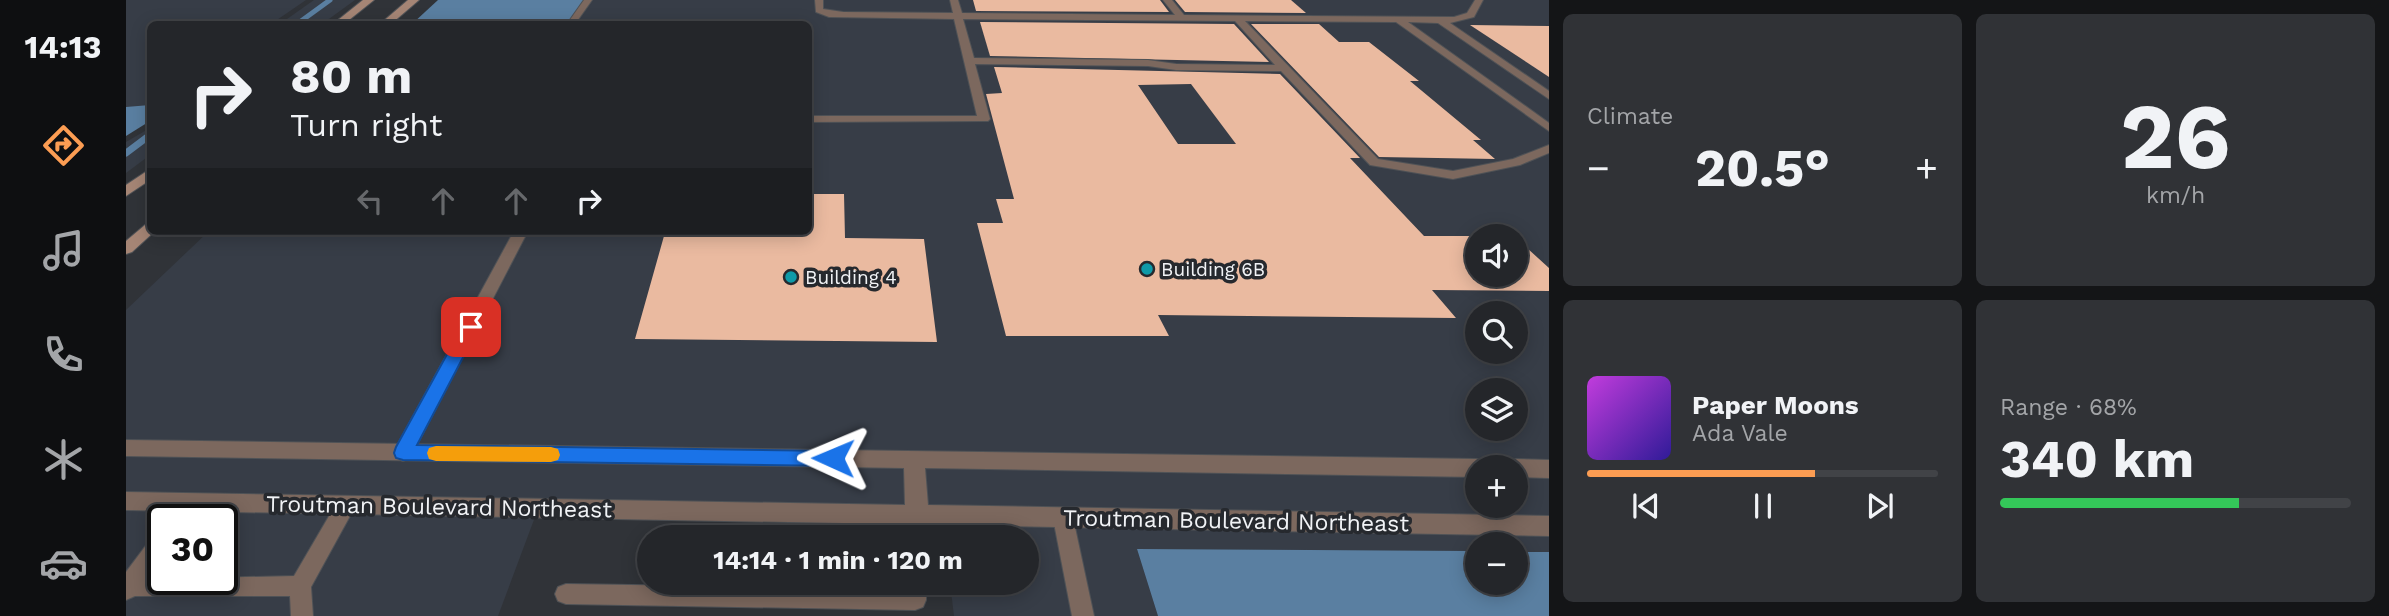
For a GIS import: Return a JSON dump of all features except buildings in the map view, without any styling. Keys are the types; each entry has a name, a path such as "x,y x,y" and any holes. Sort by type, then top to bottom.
{"main road":[{"path":"342,21 369,0"},
{"path":"390,21 414,0"},
{"path":"126,192 147,175"},
{"path":"126,249 147,231"}],"street":[{"path":"126,449 1465,468"},
{"path":"914,460 917,525"},
{"path":"1528,468 1549,469"},
{"name":"Troutman Boulevard Northeast","path":"126,501 147,505"},
{"name":"Troutman Boulevard Northeast","path":"238,509 346,505 865,525"},
{"name":"Troutman Boulevard Northeast","path":"949,525 1063,518 1549,526"}],"lane":[{"path":"573,21 588,0"},
{"path":"819,0 819,10 829,14 1399,20 1464,19 1471,15 1479,0"},
{"path":"812,119 984,119 954,0"},
{"path":"1167,0 1181,17"},
{"path":"1237,18 1374,162 1453,175 1516,162 1549,149"},
{"path":"1399,20 1549,128"},
{"path":"1440,20 1549,96"},
{"path":"969,61 1148,62 1176,67 1284,68"},
{"path":"403,453 520,235"},
{"path":"302,616 300,586 346,505"},
{"path":"1063,518 1083,616"},
{"path":"127,588 147,561"},
{"path":"127,588 300,586"},
{"path":"565,594 809,608 915,600"}],"shaded area":[{"path":"126,0 306,0 275,21 147,21 147,112 126,127"},
{"path":"314,0 355,0 326,21 284,21"},
{"path":"586,0 1549,0 1549,552 1528,552 1528,532 1465,532 1465,551 1137,549 1158,616 954,616 951,595 1039,595 1039,525 944,525 942,505 541,501 498,616 126,616 126,310 205,235 812,235 812,21 572,21"},
{"path":"147,130 147,157 126,173 126,142"}],"water":[{"path":"438,0 586,0 572,21 415,21"},
{"path":"147,105 147,123 126,136 126,107"},
{"path":"1137,549 1465,551 1465,595 1528,595 1528,552 1549,552 1549,616 1158,616"}],"waterway":[{"path":"301,21 330,0"},
{"path":"126,153 147,137"}],"slow traffic":[{"path":"436,453 551,455"}],"place":[{"name":"Building 6B","path":"1147,269"},
{"name":"Building 4","path":"791,277"}],"route":[{"path":"471,327 403,453 833,458"}]}
